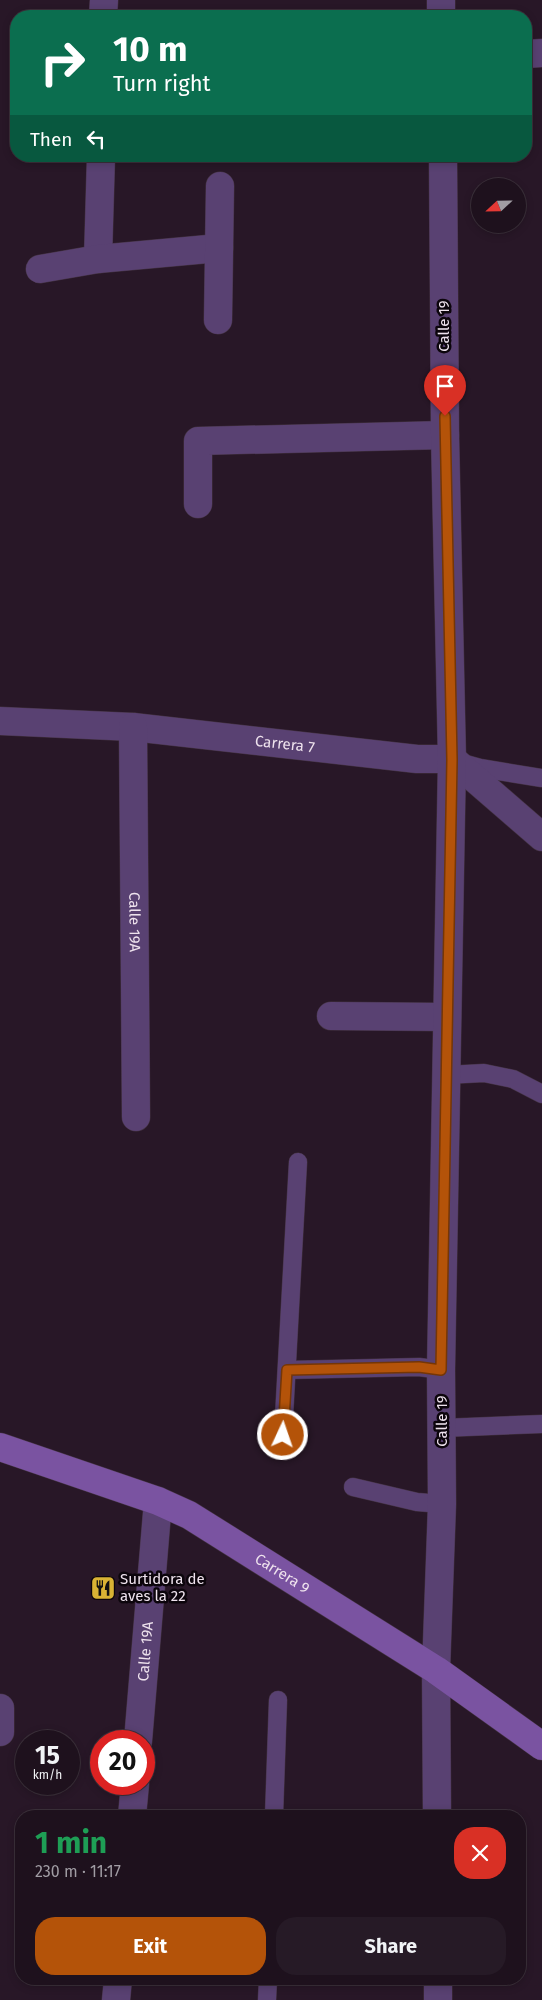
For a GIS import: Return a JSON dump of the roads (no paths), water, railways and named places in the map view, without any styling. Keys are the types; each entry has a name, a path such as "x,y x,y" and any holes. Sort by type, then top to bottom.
{"main road":[{"name":"Carrera 9","path":"0,1448 158,1501 189,1515 436,1670 542,1746"}],"street":[{"path":"98,259 101,162"},
{"name":"Calle 19","path":"437,1810 436,1670 442,1504 441,1370 452,760 445,435 443,162"},
{"path":"218,320 220,186"},
{"path":"40,269 98,259 219,248"},
{"path":"198,504 198,441 445,435"},
{"name":"Carrera 7","path":"0,721 133,727 417,759 452,760"},
{"name":"Calle 19A","path":"133,727 136,1117"},
{"path":"452,760 542,837"},
{"path":"331,1016 447,1017"},
{"name":"Calle 19A","path":"139,1730 158,1501"},
{"path":"133,1810 134,1795"},
{"path":"116,2000 117,1985"},
{"path":"438,1985 438,2000"}],"lane":[{"path":"452,760 480,768 542,778"},
{"path":"446,1075 484,1073 513,1080 542,1094"},
{"path":"283,1435 298,1162"},
{"path":"287,1370 419,1367 441,1370"},
{"path":"442,1428 542,1424"},
{"path":"353,1487 417,1502 442,1504"},
{"path":"274,1810 278,1700"},
{"path":"267,2000 268,1985"}],"place":[{"name":"Surtidora de aves la 22","path":"103,1588"}]}
